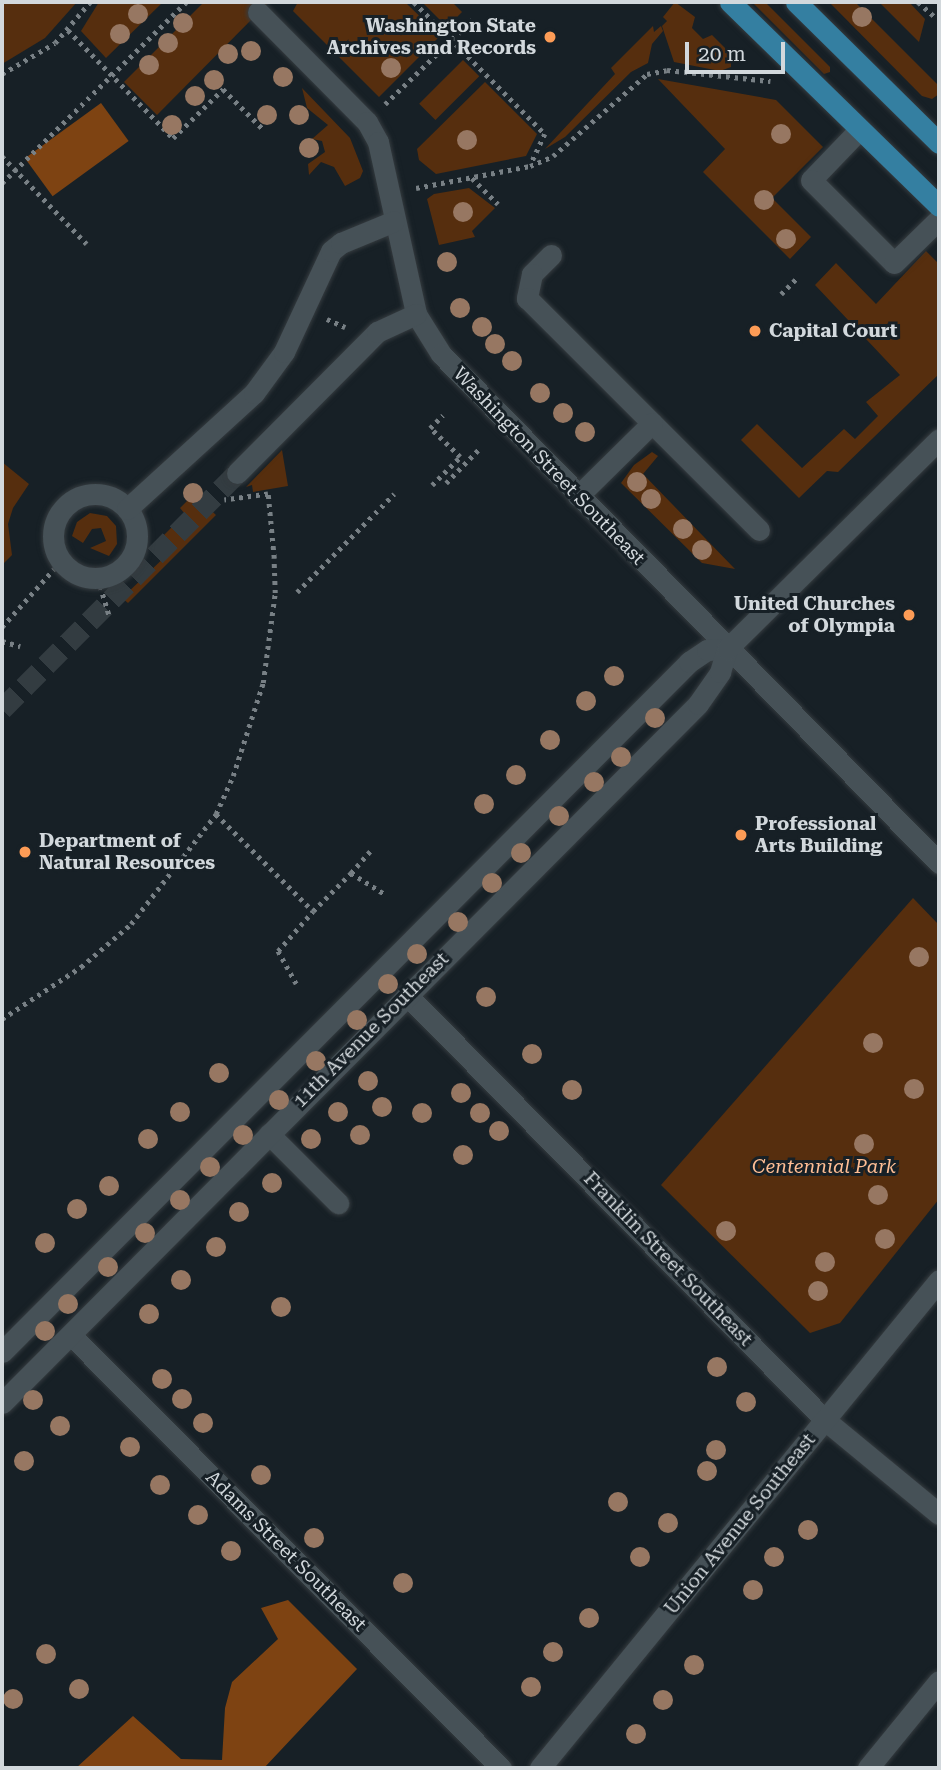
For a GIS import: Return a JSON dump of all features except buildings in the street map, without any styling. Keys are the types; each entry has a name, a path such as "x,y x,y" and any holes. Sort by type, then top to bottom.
{"main road":[{"path":"730,2 939,206"},
{"path":"796,2 939,143"}],"street":[{"name":"Washington Street Southeast","path":"258,12 367,122 378,142 416,314 440,354 938,861"},
{"path":"859,130 811,180 894,263 939,219"},
{"path":"127,509 254,393 284,352 331,251 341,243 394,221"},
{"path":"551,255 532,274 527,298 759,530"},
{"path":"237,473 377,332 416,314"},
{"path":"578,496 652,423"},
{"name":"11th Avenue Southeast","path":"2,1403 698,704 720,671 727,649 939,439"},
{"path":"104,495 127,509 135,521 136,549 119,571 97,579 79,576 61,561 53,531 65,507 77,499 104,495"},
{"name":"11th Avenue Southeast","path":"2,1352 689,662 707,650 727,649"},
{"name":"Franklin Street Southeast","path":"407,995 825,1420 939,1514"},
{"path":"269,1134 338,1203"},
{"name":"Union Avenue Southeast","path":"540,1768 939,1280"},
{"name":"Adams Street Southeast","path":"71,1335 501,1768"},
{"path":"868,1768 939,1681"}],"path":[{"path":"2,75 40,54 68,30 90,2"},
{"path":"2,183 186,2"},
{"path":"414,2 545,134 530,166"},
{"path":"918,2 935,17"},
{"path":"367,122 472,20"},
{"path":"68,30 173,138 223,89 263,129"},
{"path":"416,188 530,166 564,149 647,74 667,70 771,81"},
{"path":"2,156 87,244"},
{"path":"471,177 498,204"},
{"path":"781,294 796,279"},
{"path":"324,318 356,333"},
{"path":"432,485 460,457 430,428 443,415"},
{"path":"446,483 478,450"},
{"path":"2,1019 81,967 131,924 216,814 255,719 275,593 268,494 224,500"},
{"path":"297,592 394,494"},
{"path":"2,627 61,561"},
{"path":"97,579 110,618"},
{"path":"2,642 20,646"},
{"path":"216,814 313,911"},
{"path":"296,984 278,951 370,851"},
{"path":"351,873 384,894"}],"green space":[{"path":"2,2 77,2 45,38 2,64"},
{"path":"99,2 163,2 106,58 81,31"},
{"path":"204,2 269,2 157,115 124,82"},
{"path":"298,2 405,2 440,36 379,97 293,11"},
{"path":"422,2 452,2 462,12 447,27"},
{"path":"675,2 695,17 692,28 703,39 712,35 731,54 731,67 720,71 674,62 662,26 667,21 663,17"},
{"path":"752,2 765,2 830,67 830,72 824,74"},
{"path":"829,2 855,2 939,86 939,94 932,99 922,96"},
{"path":"879,2 909,2 925,19 919,42"},
{"path":"653,26 654,32 661,26 663,31 652,44 648,63 631,72 565,137 545,149 615,74 611,68"},
{"path":"463,60 479,76 435,120 419,104"},
{"path":"658,79 776,100 823,147 772,198 811,237 790,259 703,172 725,149"},
{"path":"485,82 537,134 526,156 436,174 419,160 417,149"},
{"path":"302,88 350,138 363,171 360,178 345,186 334,167 321,162 309,175 308,164 325,152 322,141 312,139 328,125 307,108"},
{"path":"469,188 495,208 472,231 475,237 439,245 427,199 434,194"},
{"path":"926,251 939,264 939,374 838,472 827,471 799,498 741,440 757,424 802,468 844,429 855,439 878,416 866,402 900,375 815,285 836,263 876,304"},
{"path":"282,450 288,486 253,492 252,485 246,487"},
{"path":"652,452 658,456 643,474 735,569 702,563 621,483 634,465"},
{"path":"2,462 29,484 13,508 8,524 12,555 2,565"},
{"path":"194,494 216,515 128,603 122,598 173,549 162,537 185,514 180,508"},
{"path":"90,513 107,516 116,526 117,544 109,556 90,548 106,541 101,528 92,529 83,543 72,536 77,522"},
{"name":"Centennial Park","path":"913,898 939,925 939,1199 840,1323 810,1333 661,1185"}],"shaded area":[{"path":"101,103 129,141 53,196 25,158"},
{"path":"288,1600 357,1669 264,1768 76,1768 133,1716 181,1759 222,1760 225,1708 232,1682 278,1639 261,1608"}],"tunnel":[{"path":"2,709 237,473"}],"place":[{"name":"Washington State Archives and Records","path":"550,37"},
{"name":"Capital Court","path":"755,331"},
{"name":"United Churches of Olympia","path":"909,615"},
{"name":"Professional Arts Building","path":"741,835"},
{"name":"Department of Natural Resources","path":"25,852"}]}
